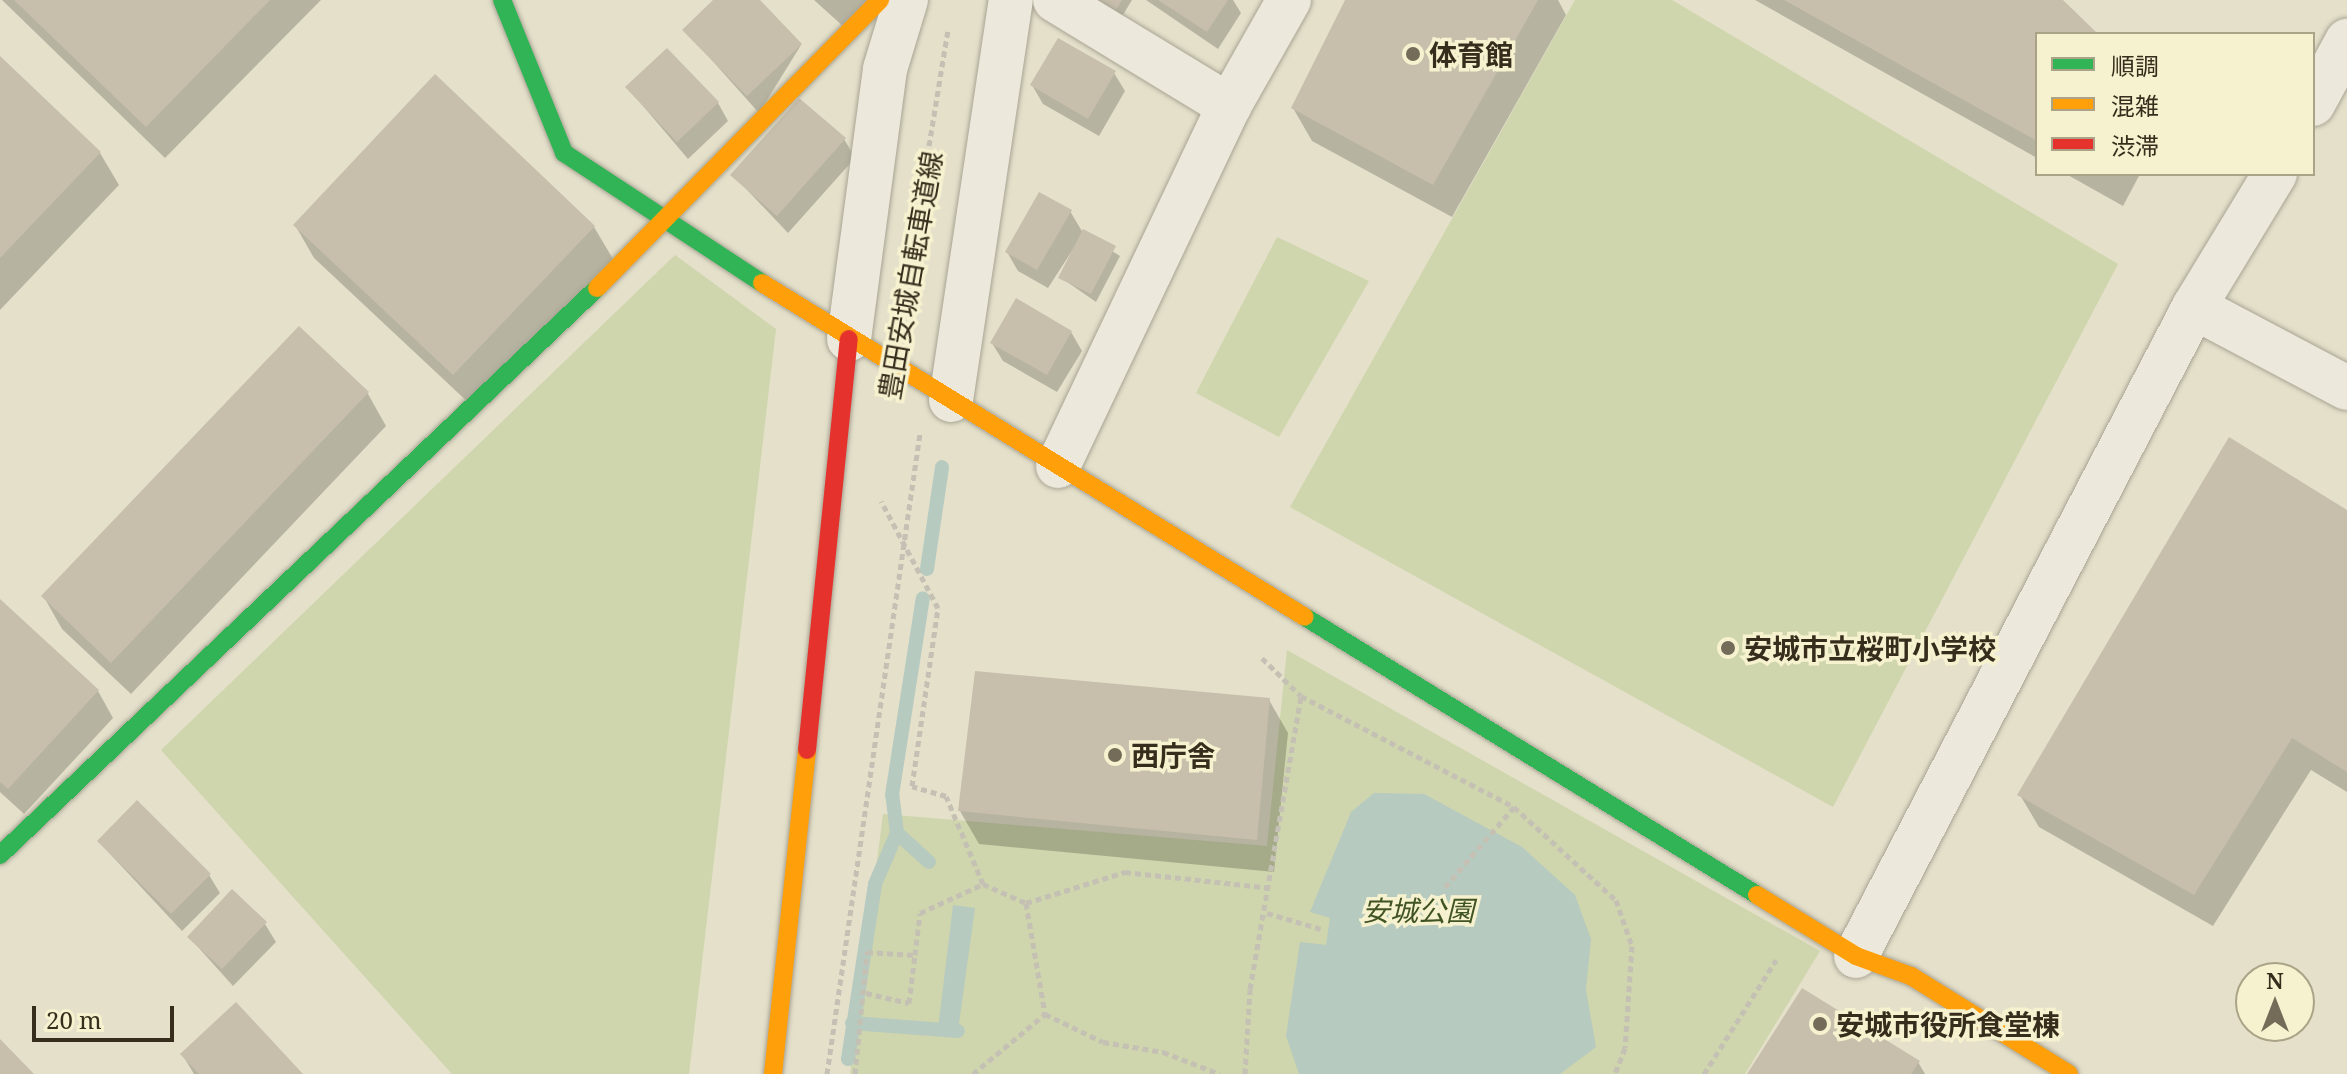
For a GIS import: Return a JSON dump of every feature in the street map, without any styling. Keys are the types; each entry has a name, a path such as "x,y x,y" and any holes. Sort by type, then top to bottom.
{"street":[{"path":"502,0 564,153 665,223 1856,956 1911,976 2069,1074"},
{"path":"0,855 665,223 844,29 880,0"},
{"path":"773,1074 849,339 885,69 906,0"},
{"path":"940,394 1011,0"},
{"path":"1055,0 1229,106"},
{"path":"1058,466 1229,106 1289,0"},
{"path":"2315,100 2347,41"},
{"path":"1856,956 2194,307 2274,176"},
{"path":"2194,307 2347,388"}],"path":[{"name":"豊田安城自転車道線","path":"905,290 950,17"},
{"name":"豊田安城自転車道線","path":"827,1074 903,544 940,394"},
{"path":"878,496 938,608 912,786 946,796 983,884 1026,903 1125,872 1272,888"},
{"path":"1262,658 1301,696 1514,807 1616,900 1632,946 1625,1048 1615,1074"},
{"path":"1245,1074 1250,989 1272,888 1301,696"},
{"path":"1445,887 1514,807"},
{"path":"866,993 909,1003 920,913 983,884"},
{"path":"1026,903 1045,1014"},
{"path":"1267,913 1321,929"},
{"path":"1704,1074 1800,922"},
{"path":"855,1074 866,993 867,952 915,955"},
{"path":"973,1074 1045,1014"},
{"path":"1045,1014 1103,1042 1163,1052 1220,1074"}],"green space":[{"name":"安城市立桜町小学校","path":"1575,0 1672,0 2118,264 1833,807 1290,507"},
{"path":"1277,237 1369,281 1279,437 1196,393"},
{"path":"675,255 776,329 689,1074 452,1074 161,750"},
{"name":"安城公園","path":"1287,650 1820,951 1745,1074 850,1074 883,814 1267,846"}],"shaded area":[{"path":"1374,793 1424,794 1522,847 1575,895 1591,939 1586,990 1596,1047 1560,1074 1299,1074 1286,1036 1300,942 1326,945 1330,918 1310,912 1351,812"},
{"path":"953,905 975,908 958,1031 938,1029"}],"building":[{"path":"14,0 270,0 146,127"},
{"path":"713,0 760,0 802,44 747,96 682,30"},
{"path":"1087,0 1122,0 1113,15"},
{"path":"1158,0 1228,0 1207,32"},
{"name":"体育館","path":"1345,0 1538,0 1433,185 1291,108"},
{"path":"1784,0 2063,0 2096,32 2035,32 2035,140"},
{"path":"1058,38 1116,71 1088,119 1030,85"},
{"path":"667,48 719,102 677,142 625,87"},
{"path":"0,56 101,152 0,258"},
{"path":"435,74 595,226 453,375 293,225"},
{"path":"799,98 846,138 777,216 730,175"},
{"path":"1039,192 1072,210 1037,270 1005,252"},
{"path":"1083,229 1116,246 1091,294 1058,278"},
{"path":"1016,298 1072,331 1047,375 990,343"},
{"path":"299,326 369,392 111,663 41,596"},
{"path":"2229,437 2347,510 2347,772 2292,738 2194,895 2017,795"},
{"path":"0,599 99,690 8,789 0,782"},
{"name":"西庁舎","path":"975,671 1270,698 1257,840 958,811"},
{"path":"137,800 211,874 171,914 97,841"},
{"path":"232,889 267,922 222,969 187,937"},
{"name":"安城市役所食堂棟","path":"1802,988 1920,1061 1911,1074 1747,1074"},
{"path":"236,1002 303,1074 199,1074 180,1054"},
{"path":"0,1039 34,1074 0,1074"}],"waterway":[{"path":"927,569 942,467"},
{"path":"848,1059 875,884 897,833 892,795 923,598"},
{"path":"897,833 929,862"},
{"path":"852,1023 958,1031"}],"traffic: fast":[{"path":"502,0 564,153 762,283"},
{"path":"0,855 597,288"},
{"path":"1305,617 1757,895"}],"traffic: slow":[{"path":"597,288 880,0"},
{"path":"762,283 1305,617"},
{"path":"773,1074 807,750"},
{"path":"1757,895 1856,956 1911,976 2069,1074"}],"traffic: jam":[{"path":"807,750 849,339"}],"place":[{"name":"体育館","path":"1413,54"},
{"name":"安城市立桜町小学校","path":"1728,648"},
{"name":"西庁舎","path":"1115,755"},
{"name":"安城市役所食堂棟","path":"1820,1024"}]}
